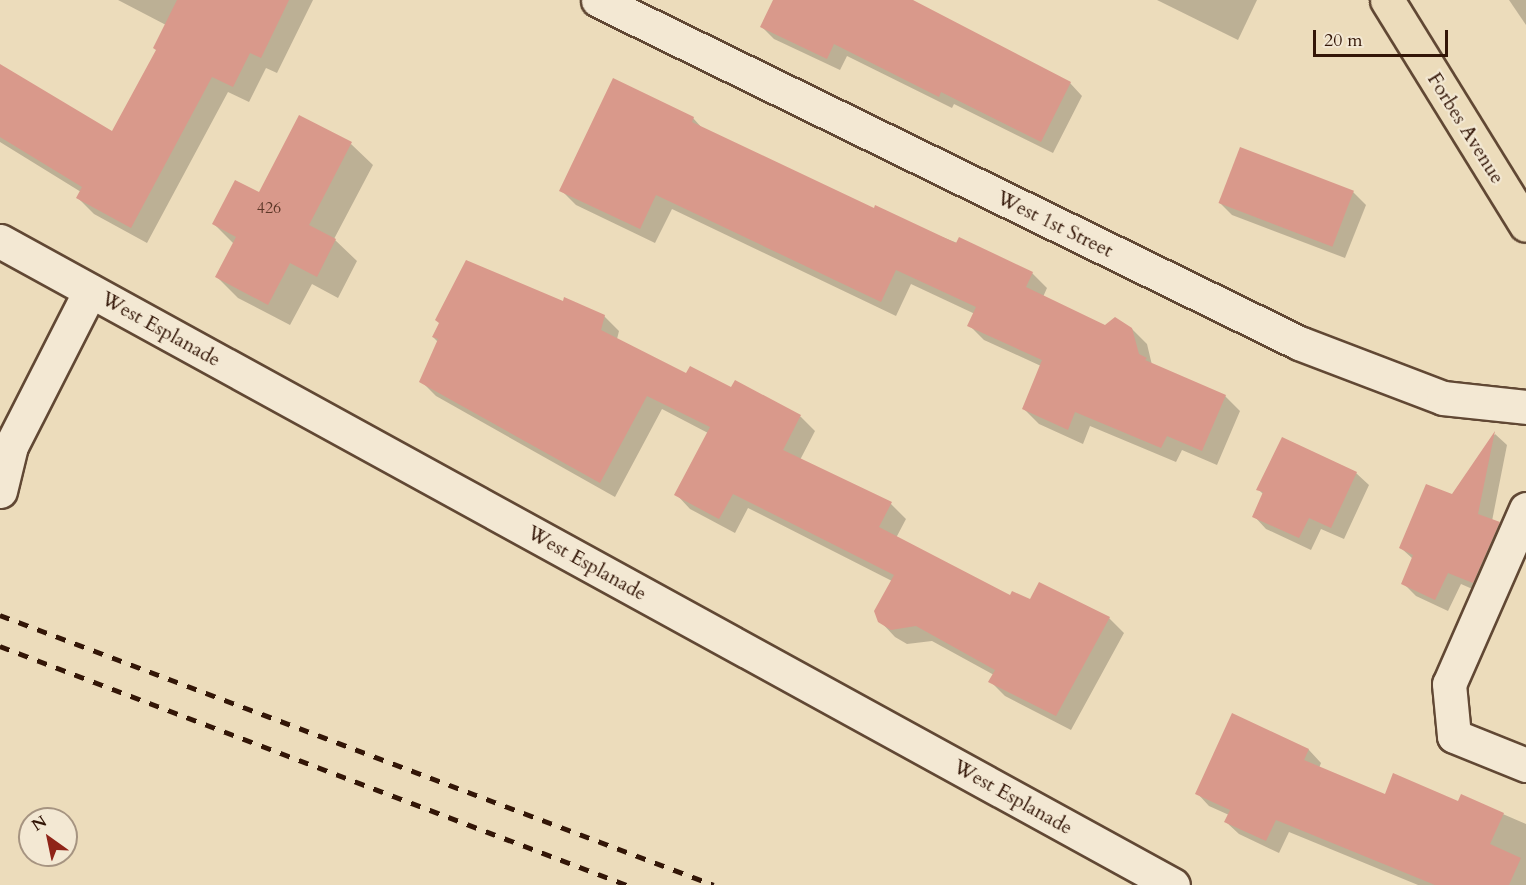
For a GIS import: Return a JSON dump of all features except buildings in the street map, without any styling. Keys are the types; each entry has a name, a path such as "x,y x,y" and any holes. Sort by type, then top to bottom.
{"main road":[{"name":"Forbes Avenue","path":"1387,0 1525,223"}],"street":[{"name":"West 1st Street","path":"598,0 1299,343 1443,398 1525,409"},
{"name":"West Esplanade","path":"0,241 1173,885"},
{"path":"0,491 11,446 90,291"},
{"path":"1526,509 1449,684 1454,736 1526,765"}],"railway":[{"path":"0,615 714,885"},
{"path":"0,646 627,885"}]}
